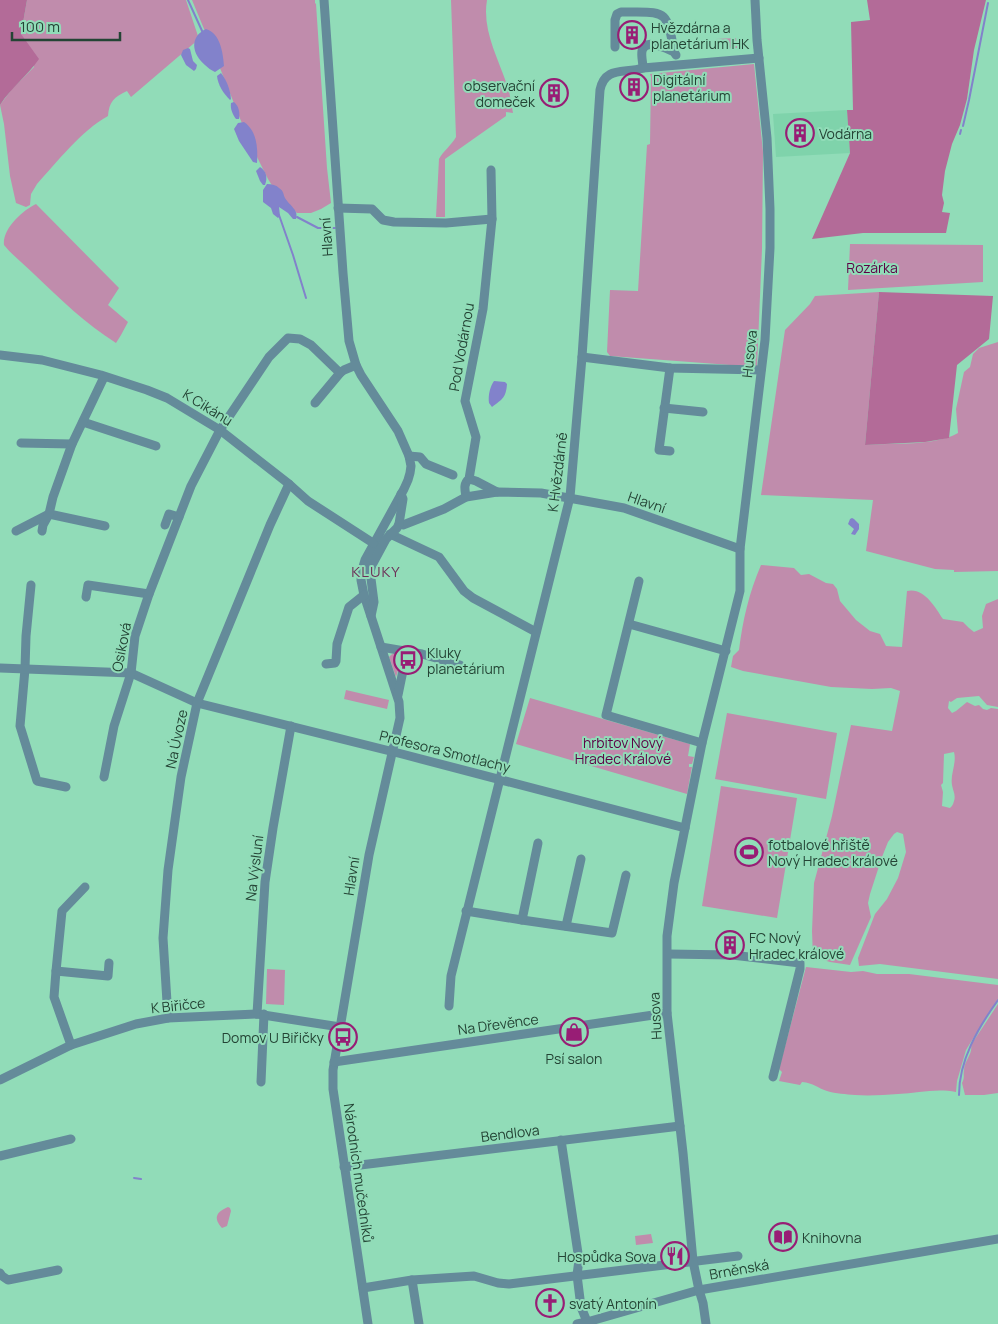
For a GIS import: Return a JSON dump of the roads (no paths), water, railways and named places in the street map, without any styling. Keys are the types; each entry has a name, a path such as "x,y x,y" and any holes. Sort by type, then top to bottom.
{"street":[{"name":"Hlavní","path":"324,0 349,341 356,365 398,432 409,456 411,466 408,480 373,543 362,570 361,580 364,595 398,696 400,718 369,855 334,1062"},
{"name":"Husova","path":"706,1324 702,1297 693,1262 667,1013 667,936 674,883 702,743 740,591 740,549 761,370 769,282 770,208 767,138 758,58 755,0"},
{"path":"615,47 615,20 617,14 621,12 661,14 670,25 674,52 679,65"},
{"path":"643,68 642,51 644,47 659,45 674,52"},
{"name":"K Hvězdárně","path":"449,1006 451,976 466,911 570,497 582,357 600,90 604,79 609,74 643,68 758,58"},
{"name":"Pod Vodárnou","path":"466,497 465,487 469,479 476,437 465,401 483,309 492,218 491,170"},
{"path":"338,208 372,209 383,220 394,222 446,223 492,218"},
{"name":"Osiková","path":"104,777 114,726 131,673 135,636 149,594 191,486 220,430 269,357 288,338 300,339 311,345 340,373"},
{"name":"K Cikánu","path":"0,355 42,360 163,396 220,430 308,501 373,543"},
{"path":"582,357 670,368 761,370"},
{"path":"315,403 340,373 356,365"},
{"path":"670,368 659,450 670,451"},
{"path":"42,531 72,444 104,377"},
{"path":"664,408 703,412"},
{"path":"83,422 156,446"},
{"path":"21,443 72,444"},
{"path":"409,456 420,457 426,464 453,475"},
{"path":"469,479 497,492"},
{"name":"Na Úvoze","path":"168,1018 163,938 168,870 182,776 197,703 266,534 289,484"},
{"name":"Hlavní","path":"399,524 403,525 444,509 466,497 497,492 541,493 624,508 740,549"},
{"name":"Hlavní","path":"370,616 374,602 370,571 386,539 399,524 403,499 401,494"},
{"path":"16,531 49,514 105,526"},
{"path":"165,525 169,514 179,517"},
{"path":"390,534 439,557 464,591 473,598 536,632"},
{"path":"639,581 606,715 702,743"},
{"path":"31,585 20,726 36,781 66,787"},
{"path":"86,597 88,585 149,594"},
{"path":"326,664 335,663 336,661 337,644 349,606 364,595"},
{"path":"629,624 726,651"},
{"path":"381,647 422,654 460,665"},
{"name":"Hlavní","path":"398,696 408,651"},
{"path":"0,668 131,673"},
{"name":"Profesora Smotlachy","path":"131,673 197,703 500,779 685,828"},
{"name":"Na Výsluní","path":"261,1082 260,1014 264,882 291,726"},
{"path":"522,920 538,843"},
{"path":"566,926 581,858"},
{"path":"466,911 612,933 626,874"},
{"path":"71,1045 54,997 56,971 62,911 85,887"},
{"path":"668,954 732,955 800,963 773,1077"},
{"path":"56,971 108,976 108,963"},
{"name":"Na Dřevěnce","path":"334,1062 667,1013"},
{"name":"K Biřičce","path":"0,1080 71,1045 136,1024 168,1018 260,1014 340,1028"},
{"name":"Národních mučedníků","path":"334,1062 333,1089 368,1324"},
{"name":"Bendlova","path":"344,1167 680,1126"},
{"path":"0,1156 71,1139"},
{"path":"561,1140 580,1260 578,1275 581,1307 588,1323"},
{"name":"Brněnská","path":"577,1324 588,1323 699,1290 998,1239"},
{"path":"363,1288 412,1280 474,1276 509,1284 738,1256"},
{"path":"0,1273 8,1280 58,1270"},
{"path":"412,1280 420,1324"}],"water":[{"path":"206,29 215,34 222,49 224,66 215,72 201,61 195,51 194,46 197,36"},
{"path":"190,49 193,61 197,65 194,71 186,65 181,55 183,50"},
{"path":"221,73 229,88 230,100 218,83 217,76"},
{"path":"234,102 239,110 239,119 236,119 231,110 231,103"},
{"path":"244,122 254,135 257,146 257,163 253,162 239,141 234,129 238,123"},
{"path":"260,167 266,174 265,185 260,181 256,171"},
{"path":"267,184 275,185 282,190 285,198 296,213 296,219 293,219 279,207 280,216 278,218 273,214 271,208 263,202 263,190"},
{"path":"494,381 507,384 503,397 492,407 489,403 489,397 490,388"},
{"path":"852,518 859,524 859,529 855,535 851,534 854,529 848,524"}],"waterway":[{"path":"188,0 203,33"},
{"path":"963,126 988,3"},
{"path":"960,134 961,130"},
{"path":"279,215 306,298"},
{"path":"297,217 318,228 335,228"},
{"path":"959,1095 962,1069 966,1057 983,1022 998,1000"},
{"path":"134,1178 141,1179"}],"place":[{"name":"Hvězdárna a planetárium HK","path":"632,35"},
{"name":"Digitální planetárium","path":"634,87"},
{"name":"observační domeček","path":"554,93"},
{"name":"Vodárna","path":"800,133"},
{"name":"Kluky planetárium","path":"408,660"},
{"name":"fotbalové hřiště Nový Hradec králové","path":"749,852"},
{"name":"FC Nový Hradec králové","path":"730,945"},
{"name":"Psí salon","path":"574,1032"},
{"name":"Domov U Biřičky","path":"343,1037"},
{"name":"Knihovna","path":"783,1237"},
{"name":"Hospůdka Sova","path":"675,1256"},
{"name":"svatý Antonín","path":"550,1303"}],"district":[{"name":"KLUKY","path":"376,571"}],"park label":[{"name":"Rozárka","path":"872,267"},
{"name":"hrbitov Nový Hradec Králové","path":"623,750"}]}
